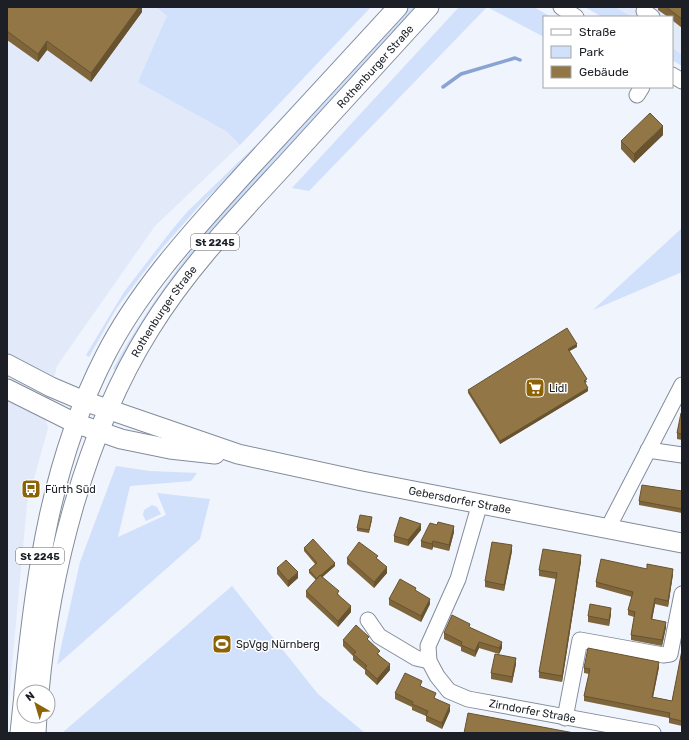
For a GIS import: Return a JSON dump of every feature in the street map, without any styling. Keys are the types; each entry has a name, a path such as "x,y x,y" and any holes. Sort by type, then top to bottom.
{"main road":[{"name":"Rothenburger Straße","path":"25,684 31,620 40,557 57,479 75,423 84,401 104,357 121,326 172,256 398,7"},
{"name":"Rothenburger Straße","path":"41,684 46,639 61,561 79,493 109,410 127,371 150,329 195,266 243,210 429,7"},
{"name":"Gebersdorfer Straße","path":"7,364 45,384 84,401 238,454 362,481 682,543"},
{"name":"Gebersdorfer Straße","path":"7,389 75,423 121,439 170,449 209,454 238,454"}],"street":[{"path":"561,7 574,16"},
{"path":"673,76 682,81"},
{"path":"608,528 682,385"},
{"path":"648,450 682,455"},
{"path":"368,620 378,636 416,658 429,661 428,646 458,579 480,503"},
{"path":"565,718 580,640 663,655 670,654 682,594"},
{"name":"Zirndorfer Straße","path":"429,661 436,676 449,692 468,699 653,733"}],"shaded area":[{"path":"7,7 156,7 167,16 226,131 240,145 155,226 57,366 45,417 48,428 27,504 7,720"},
{"path":"615,7 682,7 682,55 673,48 673,16 630,16"}],"green space":[{"path":"156,7 371,7 240,145 226,131 138,82 167,16"},
{"path":"384,7 388,7 254,152 201,204 163,247 116,309 89,357 86,355 124,292 188,211 256,145"},
{"path":"407,7 420,7 118,372 113,369 143,319 176,271 211,225 288,136"},
{"path":"459,7 487,7 309,191 292,188"},
{"path":"487,7 534,7 549,16 543,16 543,36"},
{"path":"585,7 615,7 630,16 600,16"},
{"path":"673,48 682,55 682,66 673,61"},
{"path":"682,228 682,272 593,310"},
{"path":"116,466 150,471 197,473 191,481 130,486 118,537 166,515 157,493 210,499 200,539 57,665 80,562"},
{"path":"152,505 157,507 161,514 146,521 143,515 144,510"},
{"name":"SpVgg Nürnberg","path":"232,586 318,694 365,733 62,733"}],"building":[{"path":"7,7 139,7 91,73 47,41 38,54 7,31"},
{"path":"666,7 682,7 682,19"},
{"path":"650,113 663,126 634,154 621,141"},
{"path":"567,328 577,344 568,349 587,379 584,381 588,388 500,441 468,390"},
{"path":"682,413 682,434 677,433"},
{"path":"642,485 682,491 682,509 639,501"},
{"path":"360,515 372,517 369,530 357,528"},
{"path":"400,517 421,524 408,540 394,536"},
{"path":"438,522 454,526 449,545 433,541 432,544 421,541 430,523 437,525"},
{"path":"313,539 335,563 317,579 309,570 317,563 304,548"},
{"path":"359,542 378,556 376,558 387,567 374,582 347,558"},
{"path":"492,542 512,545 504,585 485,581"},
{"path":"543,549 581,555 562,676 539,672 557,573 539,570"},
{"path":"601,559 647,569 647,564 673,569 668,601 655,598 651,619 666,622 662,640 631,635 635,612 628,610 633,592 596,582"},
{"path":"286,560 298,572 288,581 277,568"},
{"path":"320,575 339,591 337,594 351,606 338,621 306,591"},
{"path":"400,579 416,588 415,590 430,599 421,616 389,599"},
{"path":"590,604 611,608 609,620 588,616"},
{"path":"452,615 470,624 469,627 502,642 499,648 479,642 475,651 461,645 462,642 444,633"},
{"path":"356,625 369,637 367,639 380,651 377,654 390,664 377,679 365,668 367,666 353,654 356,652 343,640"},
{"path":"588,648 659,662 652,697 672,701 682,650 682,721 669,718 670,713 584,696 590,669 584,668"},
{"path":"495,654 516,658 512,677 491,673"},
{"path":"405,673 422,681 420,686 436,693 434,698 450,705 442,723 426,716 428,711 412,704 413,702 395,693"},
{"path":"468,713 574,733 464,733"}],"waterway":[{"path":"443,87 461,74 515,58 520,60"}],"place":[{"name":"Lidl","path":"535,388"},
{"name":"Fürth Süd","path":"31,489"},
{"name":"SpVgg Nürnberg","path":"222,644"}]}
